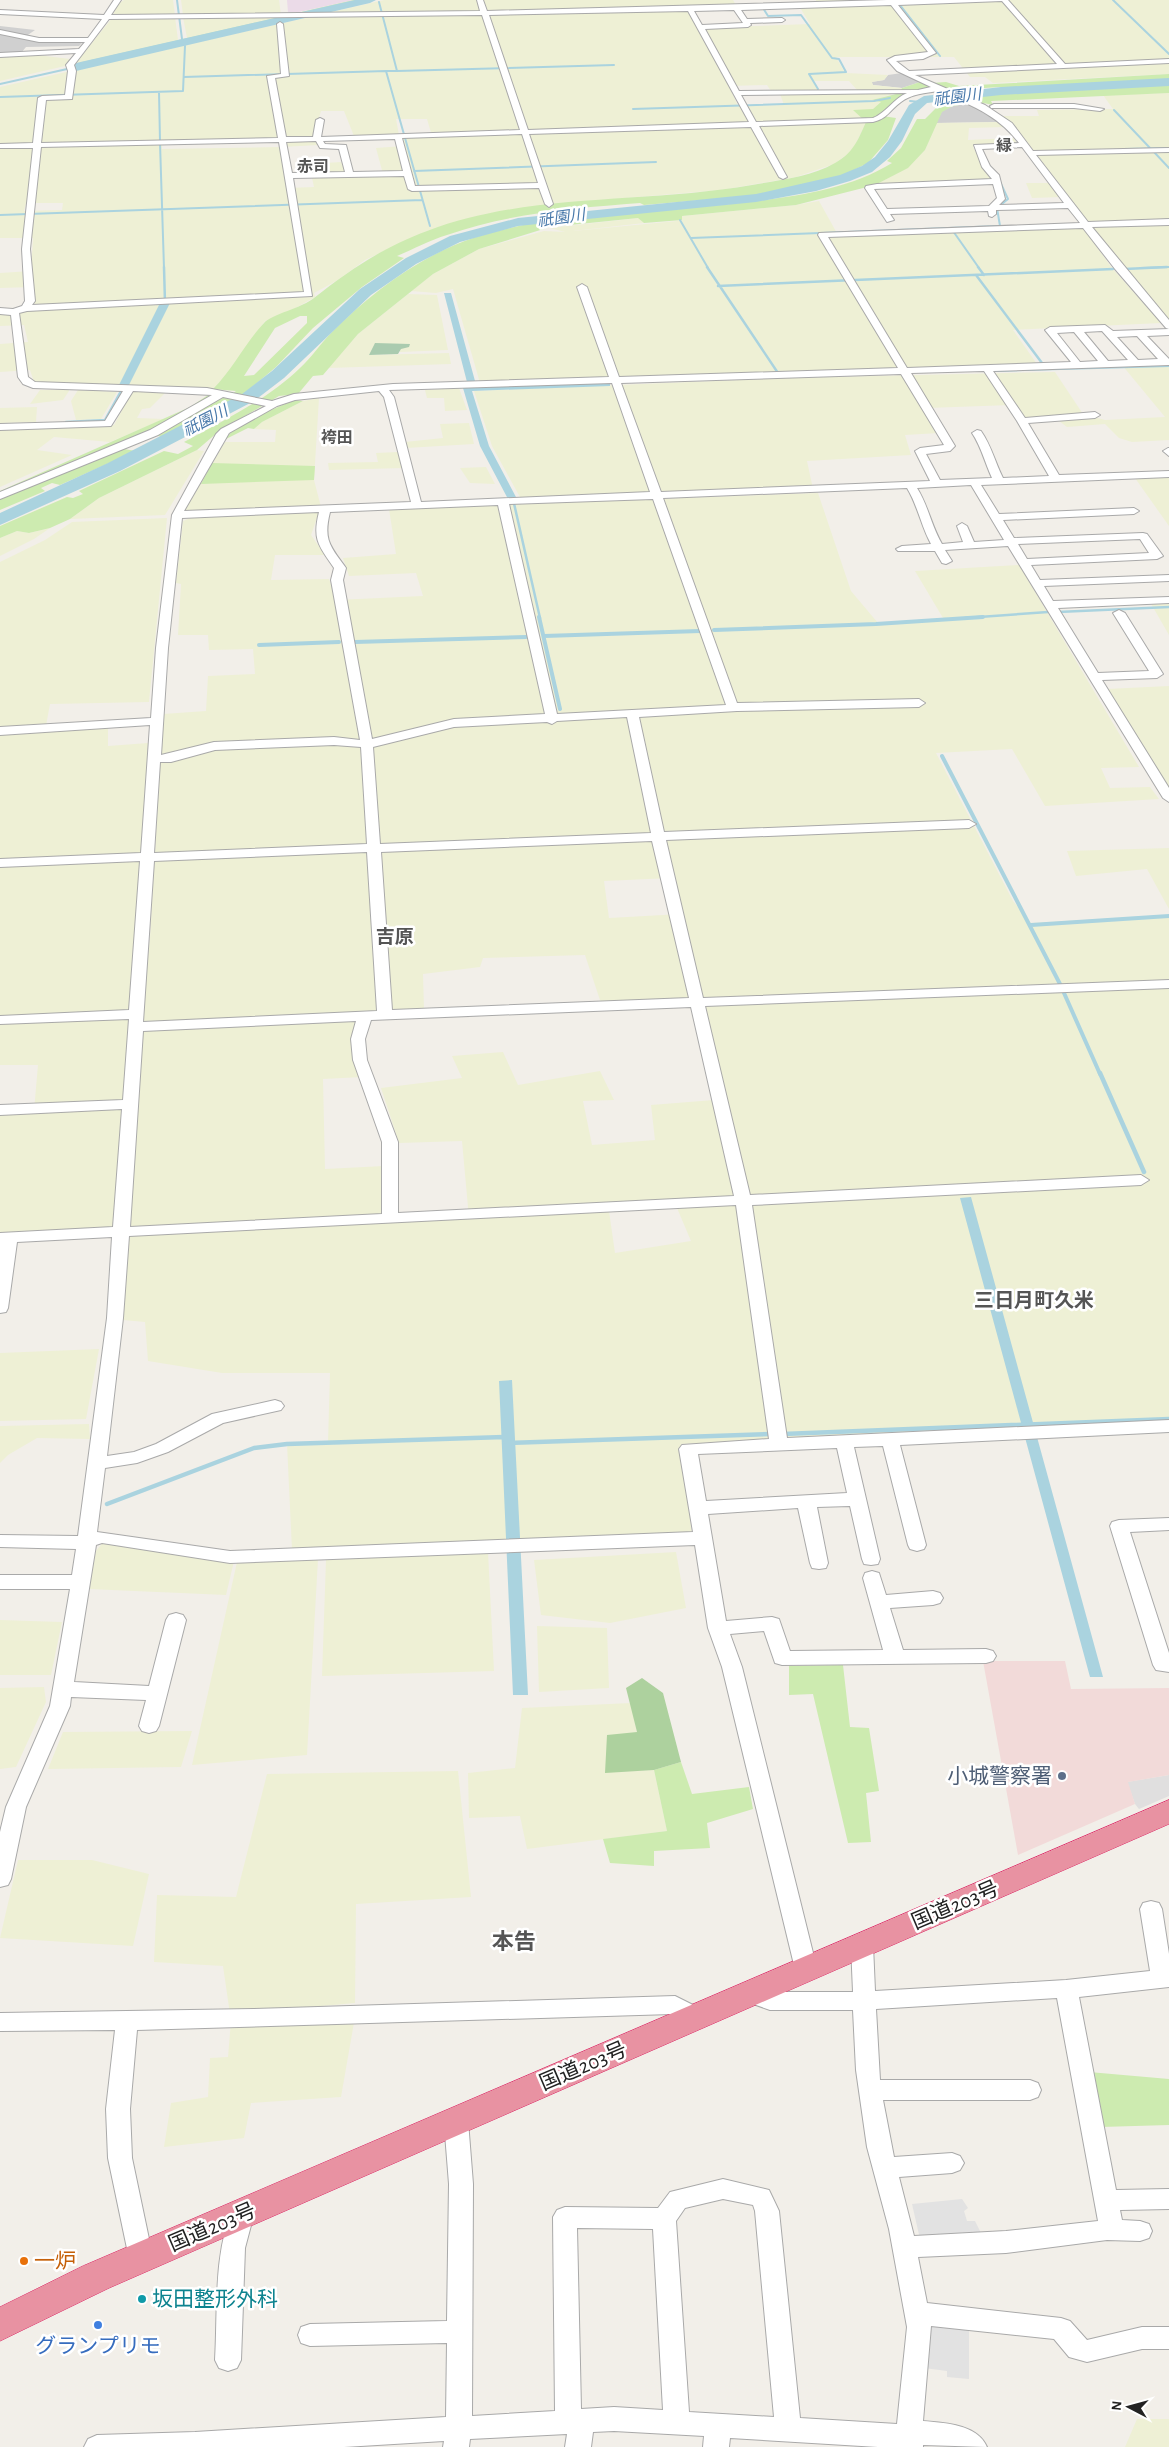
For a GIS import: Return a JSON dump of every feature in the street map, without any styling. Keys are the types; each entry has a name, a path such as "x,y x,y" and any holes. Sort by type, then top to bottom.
{"highway":[{"name":"国道203号","path":"0,2325 140,2258 1169,1811"}],"street":[{"path":"26,308 30,301 26,249 35,144 42,98 69,95 71,68 118,0"},
{"path":"480,0 549,204"},
{"path":"674,0 680,9"},
{"path":"0,12 107,17 319,15 690,9 785,3 999,0"},
{"path":"1004,0 1063,66"},
{"path":"891,1 932,53 926,56 892,58 900,69 998,116 1008,125 1118,267 1169,326"},
{"path":"284,6 284,13 290,15"},
{"path":"700,27 748,25 736,7"},
{"path":"690,9 783,178"},
{"path":"746,21 782,20"},
{"path":"0,311 14,312 26,308 309,294 272,76 284,74 280,24"},
{"path":"0,32 39,40 90,40"},
{"path":"0,55 81,51"},
{"path":"906,73 1169,61"},
{"path":"737,94 855,90 923,91 942,88"},
{"path":"0,146 402,137 877,120 900,99 923,91"},
{"path":"967,101 994,106 1074,106 1100,109"},
{"path":"994,106 998,116"},
{"path":"320,120 318,138 323,146 343,147 343,154 350,174"},
{"path":"402,137 412,189 542,185"},
{"path":"992,207 1001,199 995,175 986,167 976,148 1024,145"},
{"path":"1031,153 1169,150"},
{"path":"289,176 408,173"},
{"path":"891,222 869,188 877,186 911,188 952,186 996,181"},
{"path":"884,212 1071,205"},
{"path":"992,207 995,226"},
{"path":"938,484 920,451 946,449 950,446 822,235 995,226 1169,222"},
{"path":"582,287 733,707"},
{"path":"14,312 23,377 26,382 41,387 222,393 272,403 294,396 382,388 615,379 988,370 1077,364 1167,362"},
{"path":"1077,364 1050,330 1105,328 1135,363"},
{"path":"1076,329 1105,364"},
{"path":"1110,334 1169,332"},
{"path":"1140,333 1167,362"},
{"path":"988,370 1022,420 1056,479"},
{"path":"382,388 389,397 416,506"},
{"path":"0,427 107,424 129,389"},
{"path":"0,496 131,440 142,438 199,408 222,393"},
{"path":"0,1879 16,1807 60,1706 87,1540 95,1464 115,1318 162,648 177,515 225,431 269,408 272,403"},
{"path":"1022,420 1095,414"},
{"path":"977,433 984,443 986,455 999,481"},
{"path":"177,515 1169,474"},
{"path":"974,482 1169,798"},
{"path":"910,485 920,501 928,529 946,561"},
{"path":"503,502 552,720"},
{"path":"325,509 319,533 320,539 340,568 337,580 368,744 385,1016"},
{"path":"995,517 1134,511"},
{"path":"962,526 970,545"},
{"path":"902,549 1142,536 1157,556 1024,562"},
{"path":"1037,583 1169,578"},
{"path":"1053,610 1169,600"},
{"path":"1053,610 1118,613 1151,612"},
{"path":"1093,677 1157,674 1118,613"},
{"path":"154,759 171,758 214,746 334,740 368,744 406,738 427,728 454,723 552,720 632,712 733,707 919,703"},
{"path":"632,712 658,836 743,1200 779,1444"},
{"path":"0,731 157,721"},
{"path":"1152,770 1169,770"},
{"path":"0,863 969,824"},
{"path":"0,1020 366,1017 464,1011 1169,984"},
{"path":"366,1017 358,1039 360,1060 390,1142 390,1218"},
{"path":"0,1110 130,1104"},
{"path":"0,1308 4,1238 1141,1180"},
{"path":"95,1464 137,1457 162,1448 218,1418 275,1406"},
{"path":"806,1969 732,1667 718,1628 688,1449 1169,1426"},
{"path":"890,1439 917,1546"},
{"path":"844,1441 879,1602 895,1657"},
{"path":"697,1508 857,1498"},
{"path":"806,1502 819,1562"},
{"path":"1169,1524 1120,1526 1163,1665 1169,1665"},
{"path":"0,1541 73,1543 102,1537 230,1557 702,1538"},
{"path":"0,1582 81,1582"},
{"path":"879,1602 933,1598"},
{"path":"150,1726 176,1620"},
{"path":"718,1628 772,1624 782,1658 986,1656"},
{"path":"63,1689 158,1694"},
{"path":"750,1994 770,2001 865,2001 1066,1989 1166,1978 1151,1909"},
{"path":"862,1945 866,2070 919,2327 909,2439"},
{"path":"1066,1989 1112,2230"},
{"path":"0,2022 127,2022 675,2005 697,2017"},
{"path":"127,2022 118,2109 120,2158 140,2258"},
{"path":"870,2090 1030,2090"},
{"path":"456,2121 461,2184 458,2437"},
{"path":"885,2168 952,2163"},
{"path":"677,2423 664,2219 678,2199 723,2189 761,2197 767,2211 788,2430"},
{"path":"1106,2200 1169,2199"},
{"path":"228,2360 233,2248 242,2214"},
{"path":"578,2447 575,2421 565,2218 664,2219"},
{"path":"904,2247 1006,2242 1112,2230 1140,2231"},
{"path":"916,2313 1061,2329 1078,2349 1087,2351 1142,2338 1169,2338"},
{"path":"310,2336 460,2332"},
{"path":"97,2447 458,2437 575,2421 614,2419 677,2423 717,2436 788,2430 909,2439 954,2436 974,2447"}],"shaded area":[{"path":"287,0 354,0 299,12 288,12"},
{"path":"0,26 35,30 25,37 84,41 79,46 26,47 21,53 0,54"},
{"path":"902,73 920,82 902,88 873,85 871,82 884,80 888,75"},
{"path":"965,104 979,109 1001,122 936,123 942,111 953,106"},
{"path":"983,1661 1065,1661 1071,1689 1169,1688 1169,1775 1128,1782 1135,1804 1018,1855"},
{"path":"1169,1775 1169,1796 1139,1809 1135,1804 1127,1782"},
{"path":"962,2199 968,2208 964,2211 967,2221 975,2221 982,2235 920,2239 912,2204"},
{"path":"927,2318 969,2322 969,2379 947,2377 947,2371 924,2368"}],"green space":[{"path":"124,0 173,0 175,15 113,15 118,4"},
{"path":"181,0 279,0 281,15 183,15"},
{"path":"354,0 362,0 83,64 82,62"},
{"path":"384,0 733,0 737,7 688,8 698,28 810,24 799,6 815,6 816,0 1169,0 1169,74 993,83 985,77 970,77 954,57 836,57 845,73 888,75 884,80 872,82 873,85 902,88 903,91 873,100 882,102 873,109 852,151 834,164 796,177 721,190 553,204 486,214 427,231 365,260 338,280 314,293 315,297 294,309 265,321 228,374 213,389 54,385 34,382 30,370 0,372 0,344 28,342 24,325 0,326 0,313 22,312 35,306 32,287 0,288 0,273 31,271 33,238 0,238 0,87","holes":["813,81 849,81 857,90 820,91","767,85 771,91 779,91 784,105 738,106 729,86","321,111 344,111 354,136 399,135 396,119 427,119 432,136 402,138 403,146 376,148 383,174 347,175 341,162 309,164 314,187 288,188 282,147 318,145 313,138","280,141 281,147 162,149 162,143","26,203 63,203 62,210 24,211"]},
{"path":"113,17 175,17 178,40 0,81 0,54 21,53 78,60"},
{"path":"183,17 278,17 187,38"},
{"path":"1169,74 1169,80 1005,89 1000,87 953,90 932,83 946,82 959,86"},
{"path":"920,82 937,88 905,95 894,102 882,116 896,118 888,140 868,163 844,175 772,194 644,205 640,203 591,207 495,221 441,237 397,256 404,258 362,287 313,328 276,367 245,393 165,438 148,433 112,447 136,451 60,485 52,483 41,488 45,491 0,510 0,491 190,407 208,395 227,398 236,391 213,389 264,323 309,302 381,252 427,231 466,219 506,210 588,200 711,191 784,180 816,172 841,159 854,146 866,122 853,110 873,109 881,102 872,100 900,93 902,88","holes":["300,316 307,316 307,323 254,375 244,376 275,328"]},
{"path":"1169,85 1169,93 991,101 993,105 969,100 960,101 965,104 953,106 942,112 925,150 908,168 875,185 796,205 682,216 682,220 644,223 638,218 550,227 479,249 433,274 358,334 323,375 313,376 298,394 279,396 218,432 197,450 99,498 70,519 50,528 29,533 17,531 0,538 0,526 67,497 73,498 83,494 79,491 164,451 178,454 193,446 184,442 245,409 274,390 304,364 347,317 380,289 417,264 456,244 510,228 545,221 580,216 722,205 792,196 827,189 860,179 892,163 887,161 901,148 917,119 925,119 937,107 958,101 955,98 1011,92"},
{"path":"1169,93 1169,320 1125,270 1014,125 1003,116 1039,116 1037,110 1113,109 1103,95"},
{"path":"1001,122 1005,127 969,128 968,140 1013,138 1019,145 973,147 992,180 875,185 907,168 925,150 936,123"},
{"path":"1026,183 1050,183 1061,197 1032,198"},
{"path":"819,201 838,235 1081,225 1112,268 1161,323 1013,330 1037,364 480,383 453,289 436,293 411,291 433,274 479,249 544,231 565,232 550,228 639,218 644,223 573,231 677,221 682,220 682,216"},
{"path":"408,294 437,295 448,350 400,352 400,349 369,355 449,353 451,364 328,368 358,334"},
{"path":"375,343 410,344 409,347 401,349 398,354 369,355"},
{"path":"1169,364 1169,440 1132,442 1119,438 1105,424 1067,427 1055,418 1020,419 1011,405 927,408 939,433 905,435 911,455 807,461 813,489 521,499 492,446 474,391 787,378 1055,372 1083,414 1105,420 1165,417 1122,365"},
{"path":"459,388 467,410 445,411 444,398 427,398 425,390"},
{"path":"40,390 69,391 63,400 30,404"},
{"path":"78,390 117,392 101,419 76,420 71,401"},
{"path":"132,392 166,392 150,408 142,409 137,418 164,419 110,442 54,437 37,450 72,455 0,487 0,429 114,425"},
{"path":"319,398 314,480 321,507 192,513 184,511 225,442 275,442 276,430 254,429 262,422 303,401"},
{"path":"294,400 303,401 262,422 254,429 248,428 226,439 238,427 257,416"},
{"path":"37,407 36,422 0,423 0,408"},
{"path":"469,423 474,444 406,448 405,442 443,438 440,424"},
{"path":"197,450 204,451 165,515 70,519 99,498"},
{"path":"398,452 404,468 329,470 328,463 378,462 376,453"},
{"path":"212,463 315,466 314,480 201,484"},
{"path":"486,467 495,484 470,483 460,468"},
{"path":"1169,477 1169,526 1135,478"},
{"path":"818,493 851,591 878,623 943,618 915,571 1019,565 1139,767 1101,768 1110,788 1150,787 1159,799 1045,806 1012,749 936,753 1013,901 1031,923 1169,915 1169,1421 681,1444 692,1534 292,1550 287,1444 328,1443 330,1373 222,1373 148,1361 145,1322 123,1320 126,1229 0,1235 0,1114 34,1111 38,1065 0,1065 0,562 45,540 72,522 167,518 149,702 50,704 45,731 108,727 108,746 148,743 124,1106 141,1024 150,938 163,714 206,711 208,676 255,674 253,649 209,650 208,635 178,635 181,584 176,583 183,521 193,517 319,512 311,535 325,555 275,555 271,580 329,579 337,600 423,596 416,573 349,576 343,558 396,554 389,509","holes":["671,878 681,914 609,918 604,881","585,955 601,1003 691,1000 714,1100 651,1105 655,1140 592,1145 583,1101 614,1100 600,1071 518,1085 503,1052 452,1056 462,1078 381,1088 399,1143 462,1141 469,1218 385,1222 384,1166 325,1169 323,1079 362,1077 351,1041 362,1014 424,1009 423,974 480,967 483,958","677,1208 691,1241 615,1253 609,1211"]},
{"path":"50,528 34,539 0,556 0,538 17,531 29,533"},
{"path":"1169,601 1169,635 1150,602"},
{"path":"1169,686 1169,789 1107,689"},
{"path":"1169,848 1169,909 1147,869 1076,876 1067,851"},
{"path":"99,1349 86,1419 0,1421 0,1353"},
{"path":"89,1424 90,1439 37,1438 8,1455 0,1463 0,1426"},
{"path":"104,1541 234,1561 226,1595 89,1589 96,1551"},
{"path":"488,1552 494,1671 322,1676 326,1560"},
{"path":"676,1552 686,1608 610,1623 541,1615 534,1560"},
{"path":"318,1559 307,1755 192,1765 237,1562"},
{"path":"0,1620 62,1622 51,1675 0,1675"},
{"path":"537,1626 607,1628 609,1688 539,1692"},
{"path":"843,1665 850,1727 869,1728 879,1791 866,1793 871,1842 848,1843 813,1694 789,1695 789,1666"},
{"path":"642,1678 663,1693 681,1762 654,1770 605,1773 607,1735 637,1732 626,1688"},
{"path":"44,1687 46,1702 16,1767 0,1769 0,1688"},
{"path":"631,1703 637,1732 605,1772 654,1770 667,1831 527,1849 520,1816 469,1818 468,1773 515,1768 522,1708"},
{"path":"192,1731 181,1767 48,1769 63,1732"},
{"path":"681,1762 692,1794 749,1787 753,1809 707,1823 710,1848 654,1851 654,1866 610,1863 603,1839 667,1831 654,1770"},
{"path":"458,1771 471,1897 356,1904 355,2003 230,2014 223,1966 154,1962 157,1895 236,1897 267,1774"},
{"path":"18,1860 92,1860 149,1874 133,1946 0,1938"},
{"path":"356,2011 341,2097 251,2103 244,2138 164,2147 171,2103 208,2097 210,2058 228,2057 231,2021"},
{"path":"1089,2072 1169,2079 1169,2125 1101,2127"},
{"path":"1137,2419 1169,2419 1169,2447 1125,2447"}],"water":[{"path":"444,293 451,293 475,381 467,382"},
{"path":"160,303 170,303 128,387 118,387"},
{"path":"1169,364 1169,367 993,372 991,370"},
{"path":"610,383 610,386 472,391 489,446 517,499 508,499 480,446 463,388"},
{"path":"971,1197 1103,1677 1090,1677 960,1198"},
{"path":"512,1380 528,1695 513,1695 499,1381"}],"waterway":[{"path":"177,0 182,39"},
{"path":"76,67 370,0"},
{"path":"896,0 940,56"},
{"path":"1113,0 1169,54"},
{"path":"379,2 397,71"},
{"path":"759,8 763,8 768,16 801,15 832,58 839,59 846,72 809,74 818,89"},
{"path":"0,97 183,91 185,46"},
{"path":"397,71 614,65"},
{"path":"0,84 76,67"},
{"path":"184,77 386,71"},
{"path":"386,71 397,71"},
{"path":"386,71 414,171"},
{"name":"祇園川","path":"0,520 114,467 248,398 278,375 365,292 411,261 455,239 475,232 518,222 562,216 756,198 786,193 845,178 867,169 885,154 895,141 909,113 918,103 924,100 1001,91 1169,82"},
{"path":"159,92 160,141"},
{"path":"633,109 874,101 890,98"},
{"name":"祇園川","path":"910,101 920,102"},
{"path":"1114,110 1150,148"},
{"path":"160,143 162,209"},
{"path":"1124,149 1169,148"},
{"path":"1154,152 1169,168"},
{"path":"414,171 656,162"},
{"path":"414,171 430,226"},
{"path":"691,238 1000,226 997,208 1008,199 996,173"},
{"path":"162,209 422,200"},
{"path":"0,215 162,209"},
{"path":"162,209 164,268"},
{"path":"680,220 708,268"},
{"path":"953,231 979,268"},
{"path":"164,267 165,303"},
{"path":"707,267 720,286"},
{"path":"978,267 984,275"},
{"path":"1125,269 1162,267"},
{"path":"1140,268 1162,267"},
{"path":"1162,267 1167,267"},
{"path":"1162,267 1169,267"},
{"path":"984,275 1113,269"},
{"path":"976,275 1042,363"},
{"path":"720,286 984,275"},
{"path":"720,286 780,376"},
{"path":"66,422 105,420 121,391"},
{"path":"513,499 540,618"},
{"path":"1058,612 1169,607"},
{"path":"965,618 1048,612"},
{"path":"539,617 560,709"},
{"path":"714,630 876,624 983,617"},
{"path":"544,636 700,631"},
{"path":"355,642 526,637"},
{"path":"259,645 339,642"},
{"path":"942,756 1061,986"},
{"path":"1031,925 1169,916"},
{"path":"1064,993 1100,1074"},
{"path":"1100,1073 1144,1172"},
{"path":"783,1434 1169,1419"},
{"path":"107,1504 254,1448 287,1444 504,1437 507,1443 771,1434"}],"place":[{"name":"小城警察署","path":"1062,1776"},
{"name":"一炉","path":"24,2261"},
{"name":"坂田整形外科","path":"142,2299"},
{"name":"グランプリモ","path":"98,2325"}],"district":[{"name":"緑","path":"1004,145"},
{"name":"赤司","path":"313,166"},
{"name":"袴田","path":"337,437"},
{"name":"吉原","path":"395,936"},
{"name":"三日月町久米","path":"1034,1300"},
{"name":"本告","path":"514,1941"}]}
